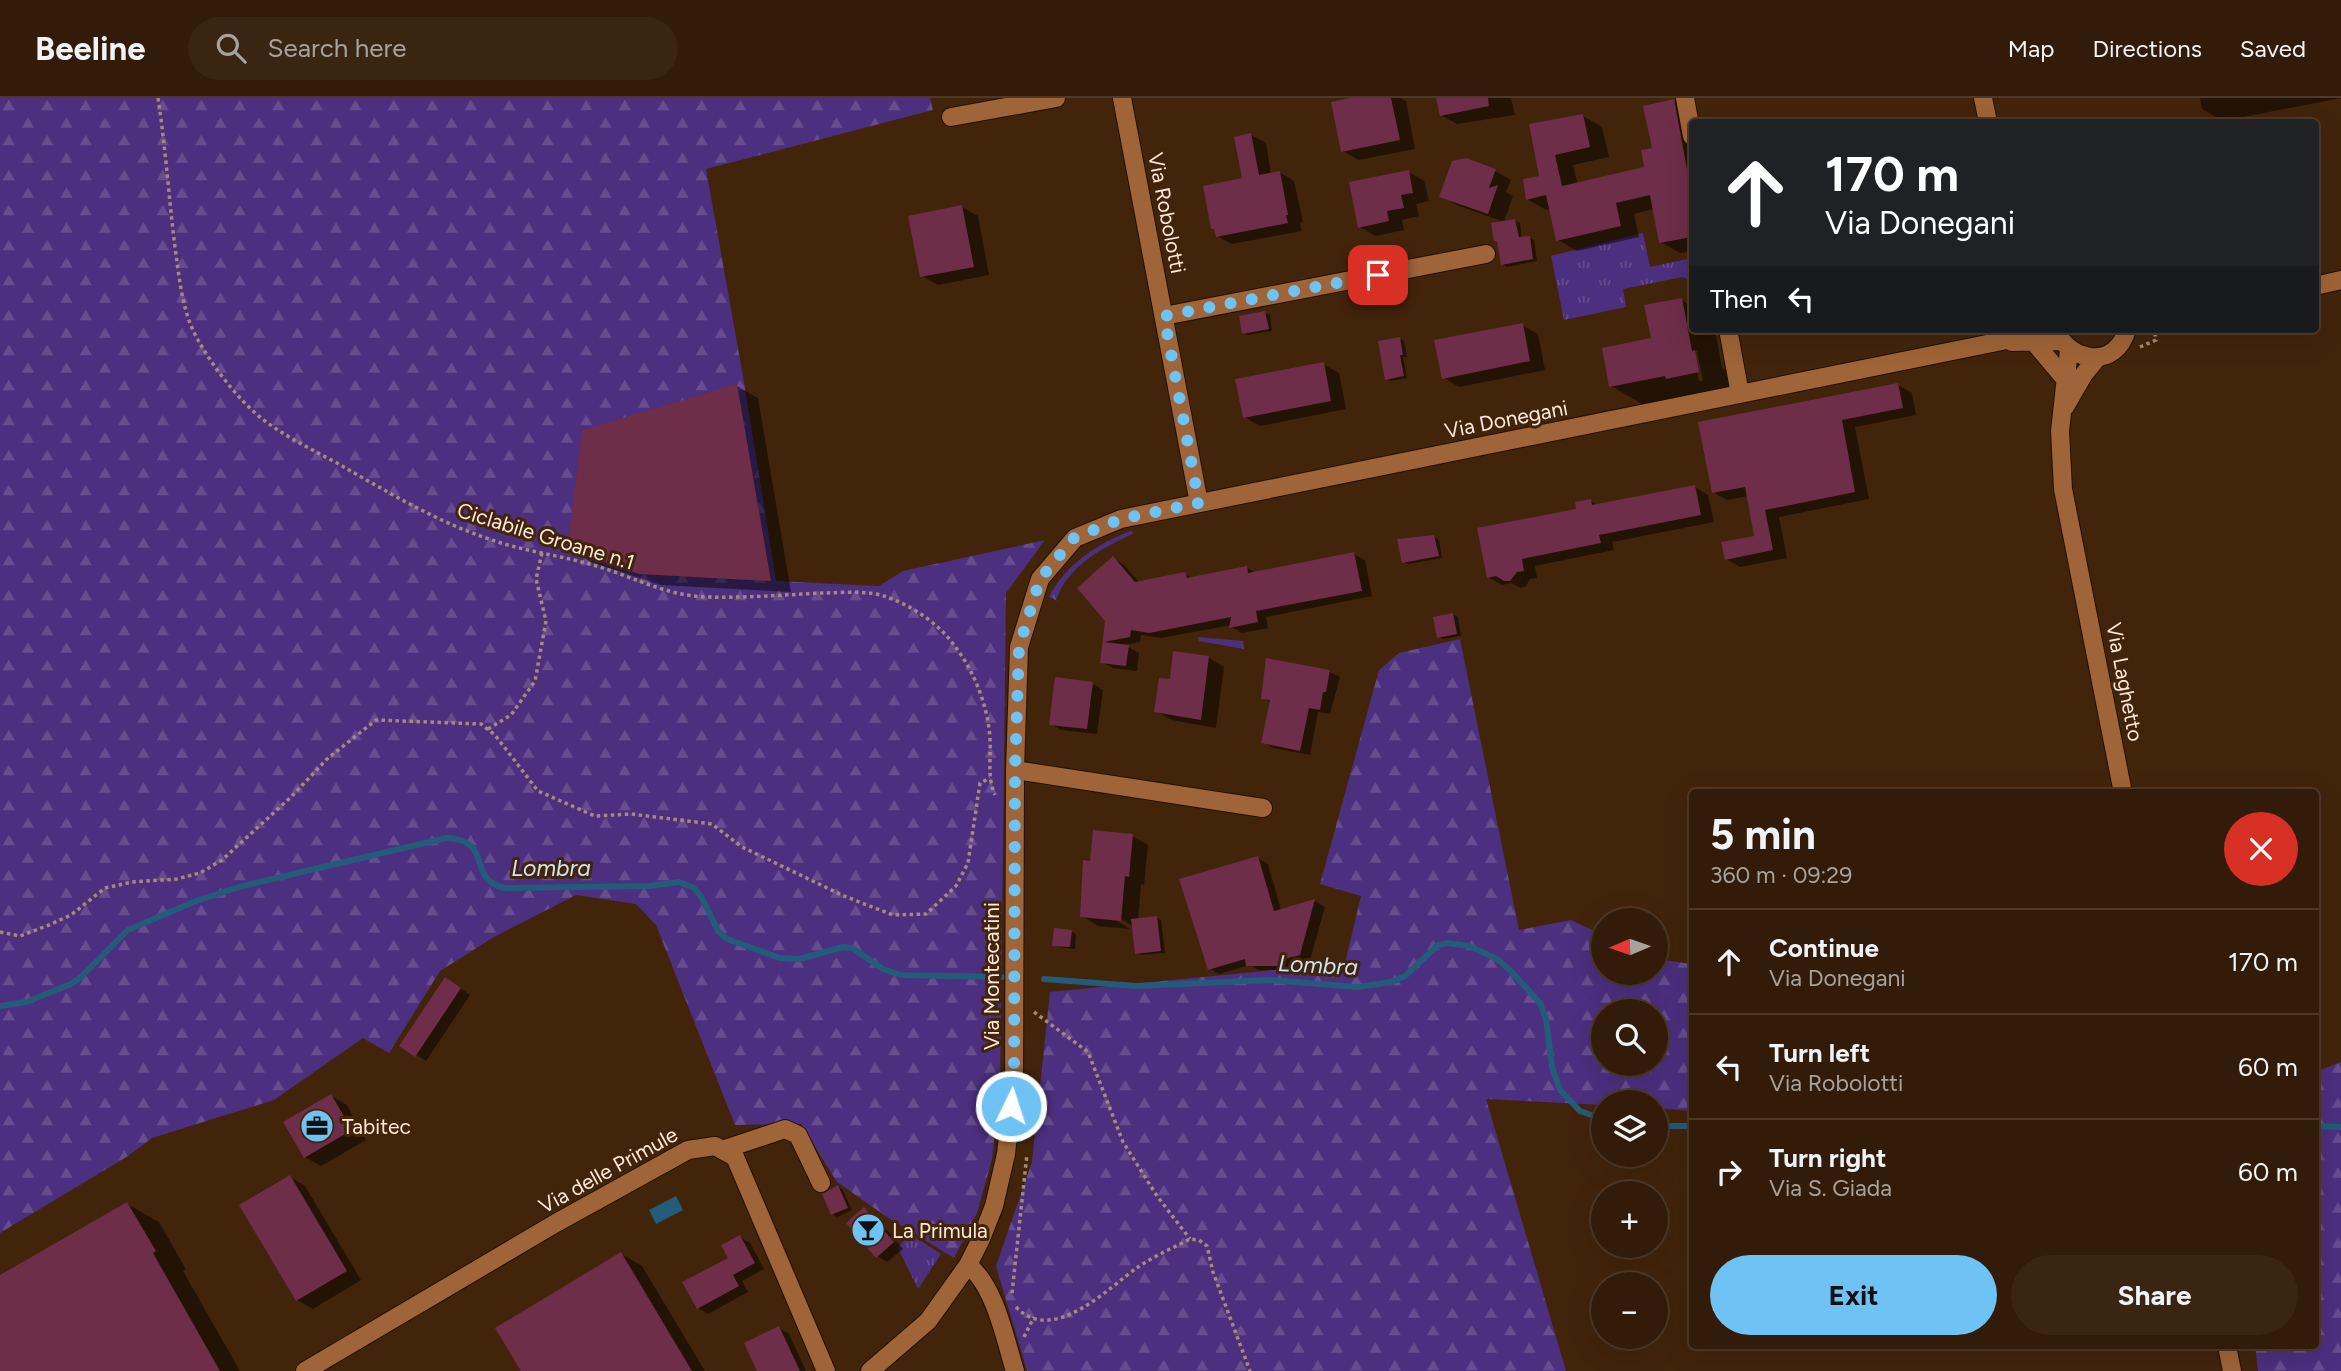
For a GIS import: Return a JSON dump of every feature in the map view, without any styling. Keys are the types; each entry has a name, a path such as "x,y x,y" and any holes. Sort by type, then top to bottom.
{"street":[{"path":"951,117 1056,98"},
{"name":"Via Robolotti","path":"1122,98 1199,503"},
{"path":"1685,98 1689,120"},
{"path":"1983,98 1986,119"},
{"path":"1164,316 1486,254"},
{"path":"2319,285 2341,280"},
{"path":"1729,333 1740,394"},
{"path":"2062,413 2076,387 2098,357 2108,354 2118,346 2126,333"},
{"path":"2034,336 2064,379"},
{"name":"Via Donegani","path":"1040,579 1074,538 1121,519 2002,341 2034,336 2061,340 2082,356 2098,357"},
{"name":"Via Laghetto","path":"2061,340 2064,379 2060,431 2063,489 2122,789"},
{"name":"Via Montecatini","path":"870,1371 928,1321 968,1265 982,1239 994,1206 1006,1154 1014,1082 1015,770 1019,647 1040,579"},
{"path":"1015,770 1263,807"},
{"name":"Via delle Primule","path":"304,1371 556,1223 688,1150 715,1146 722,1150 785,1129 798,1135 821,1183"},
{"path":"722,1150 734,1157 826,1371"},
{"path":"968,1265 979,1274 996,1311 1015,1371"},
{"path":"2228,1349 2232,1371"}],"path":[{"name":"Ciclabile Groane n.1","path":"158,98 172,227 188,317 197,339 229,385 262,418 283,433 443,522 491,540 594,565 660,589 685,596 709,597 850,592 881,595 901,603 923,615 942,631 969,668 988,724 990,778"},
{"path":"488,729 512,715 535,681 546,621 536,579 542,552"},
{"path":"0,932 20,936 49,925 71,915 105,887 177,879 200,873 222,860 291,797 327,759 376,720 481,724 538,791 595,816 631,814 712,824 742,847 844,896 894,915 926,914 956,886 968,863 980,783 990,778 995,796 1000,799 1015,799"},
{"path":"1035,1026 1034,1012 1088,1052 1123,1142 1157,1196 1190,1239"},
{"path":"1028,1147 1013,1273 1013,1301 1020,1311 1034,1317 1050,1319 1064,1316 1108,1292 1138,1267 1190,1239 1199,1240 1207,1247 1213,1272 1250,1371"}],"green space":[{"path":"0,98 930,98 933,110 706,169 776,581 879,586 903,571 1045,540 1006,593 1000,1088 992,1159 977,1213 954,1258 837,1182 801,1124 735,1125 656,925 636,904 576,895 494,937 440,971 389,1053 363,1038 274,1100 152,1138 128,1156 0,1233"},
{"path":"1643,233 1650,267 1689,259 1689,280 1682,277 1623,289 1626,307 1564,320 1551,256"},
{"path":"1131,531 1134,533 1098,552 1078,567 1062,587 1056,599 1058,601 1049,597 1064,575 1084,556"},
{"path":"1198,637 1243,641 1244,649 1199,641"},
{"path":"1460,639 1519,930 1571,920 1591,929 1591,985 1668,985 1668,961 1689,964 1689,1111 1668,1109 1668,1090 1591,1090 1591,1104 1486,1099 1566,1371 1027,1371 996,1266 1032,1162 1050,992 1345,963 1361,896 1320,884 1379,670 1399,653"},
{"path":"2341,1062 2341,1371 2258,1371 2255,1349 2319,1349 2319,1070"},
{"path":"909,1233 941,1254 918,1289 898,1248"}],"water":[{"path":"676,1196 683,1210 656,1224 649,1210"}],"building":[{"path":"1350,98 1391,98 1400,140 1341,152 1331,102"},
{"path":"1436,98 1488,98 1489,106 1440,116"},
{"path":"1674,99 1689,180 1689,238 1659,243 1650,195 1616,203 1621,226 1556,241 1546,195 1526,200 1523,179 1539,176 1529,124 1583,114 1590,147 1555,155 1562,186 1644,167 1641,150 1652,148 1643,106"},
{"path":"1251,133 1259,175 1280,171 1288,223 1216,237 1214,229 1211,229 1203,186 1242,178 1234,137"},
{"path":"1466,158 1496,169 1489,188 1498,185 1488,214 1439,197 1452,161"},
{"path":"1409,170 1413,193 1401,195 1404,208 1387,211 1389,221 1358,228 1349,182"},
{"path":"962,205 974,267 920,277 908,216"},
{"path":"1515,219 1519,237 1530,236 1533,259 1501,265 1491,223"},
{"path":"1682,298 1692,351 1695,350 1699,372 1609,387 1602,348 1651,338 1644,305"},
{"path":"1265,311 1269,329 1242,334 1239,316"},
{"path":"1523,323 1530,361 1442,379 1434,340"},
{"path":"1400,337 1404,376 1385,380 1378,341"},
{"path":"1324,362 1331,401 1243,418 1235,379"},
{"path":"1898,383 1903,408 1842,420 1855,492 1765,510 1773,550 1725,560 1721,542 1754,536 1745,487 1712,493 1698,422"},
{"path":"737,384 771,581 639,574 567,550 582,430"},
{"path":"1695,485 1701,515 1599,535 1601,543 1522,559 1524,571 1517,572 1510,581 1496,576 1487,578 1477,528 1576,509 1575,502 1591,499 1592,505"},
{"path":"1434,535 1439,556 1402,563 1397,539"},
{"path":"1354,552 1362,591 1256,611 1258,622 1229,628 1231,617 1149,633 1131,630 1130,637 1104,642 1129,645 1126,666 1100,663 1105,621 1077,588 1113,556 1135,582 1185,572 1187,578 1247,566 1248,573"},
{"path":"1453,613 1457,634 1437,638 1433,617"},
{"path":"1173,651 1209,656 1201,720 1154,712 1159,678 1170,679"},
{"path":"1266,658 1330,670 1320,710 1309,708 1300,751 1261,743 1270,700 1261,699"},
{"path":"1055,677 1093,682 1087,729 1049,725"},
{"path":"1093,830 1133,834 1129,877 1125,876 1121,921 1080,917 1083,860 1090,861"},
{"path":"1258,856 1274,911 1315,899 1300,955 1284,959 1285,966 1246,966 1245,959 1208,970 1179,879"},
{"path":"1157,916 1161,951 1135,954 1131,919"},
{"path":"1054,928 1072,930 1070,947 1052,946"},
{"path":"445,977 461,988 415,1057 399,1046"},
{"name":"Tabitec","path":"331,1094 352,1130 304,1158 283,1122"},
{"path":"290,1175 347,1271 296,1301 239,1205"},
{"path":"838,1185 848,1208 831,1215 822,1194"},
{"path":"127,1202 220,1371 0,1371 0,1275"},
{"path":"864,1207 894,1242 876,1258 846,1223"},
{"path":"740,1235 755,1263 733,1275 739,1286 697,1309 682,1282 728,1258 721,1245"},
{"path":"621,1252 692,1371 521,1371 495,1328"},
{"path":"779,1326 800,1371 757,1371 744,1343"}],"waterway":[{"name":"Lombra","path":"0,1006 26,1002 71,984 128,930 196,901 239,887 446,838 461,840 470,845 476,852 485,876 492,883 504,888 649,886 679,882 694,888 702,898 718,931 727,939 780,958 799,959 843,947 852,948 883,969 900,975 1002,977"},
{"name":"Lombra","path":"1044,979 1136,986 1269,980 1358,987 1392,982 1405,976 1438,945 1448,943 1469,946 1497,959 1540,1003 1546,1019 1552,1067 1560,1090 1580,1111 1591,1115"},
{"name":"Lombra","path":"1668,1126 1689,1126"},
{"name":"Lombra","path":"2319,1126 2341,1127"}],"place":[{"name":"Tabitec","path":"317,1126"},
{"name":"La Primula","path":"868,1230"}],"route":[{"path":"1011,1106 1014,1082 1015,770 1019,647 1040,579 1074,538 1121,519 1199,503 1164,316 1378,275"}]}
